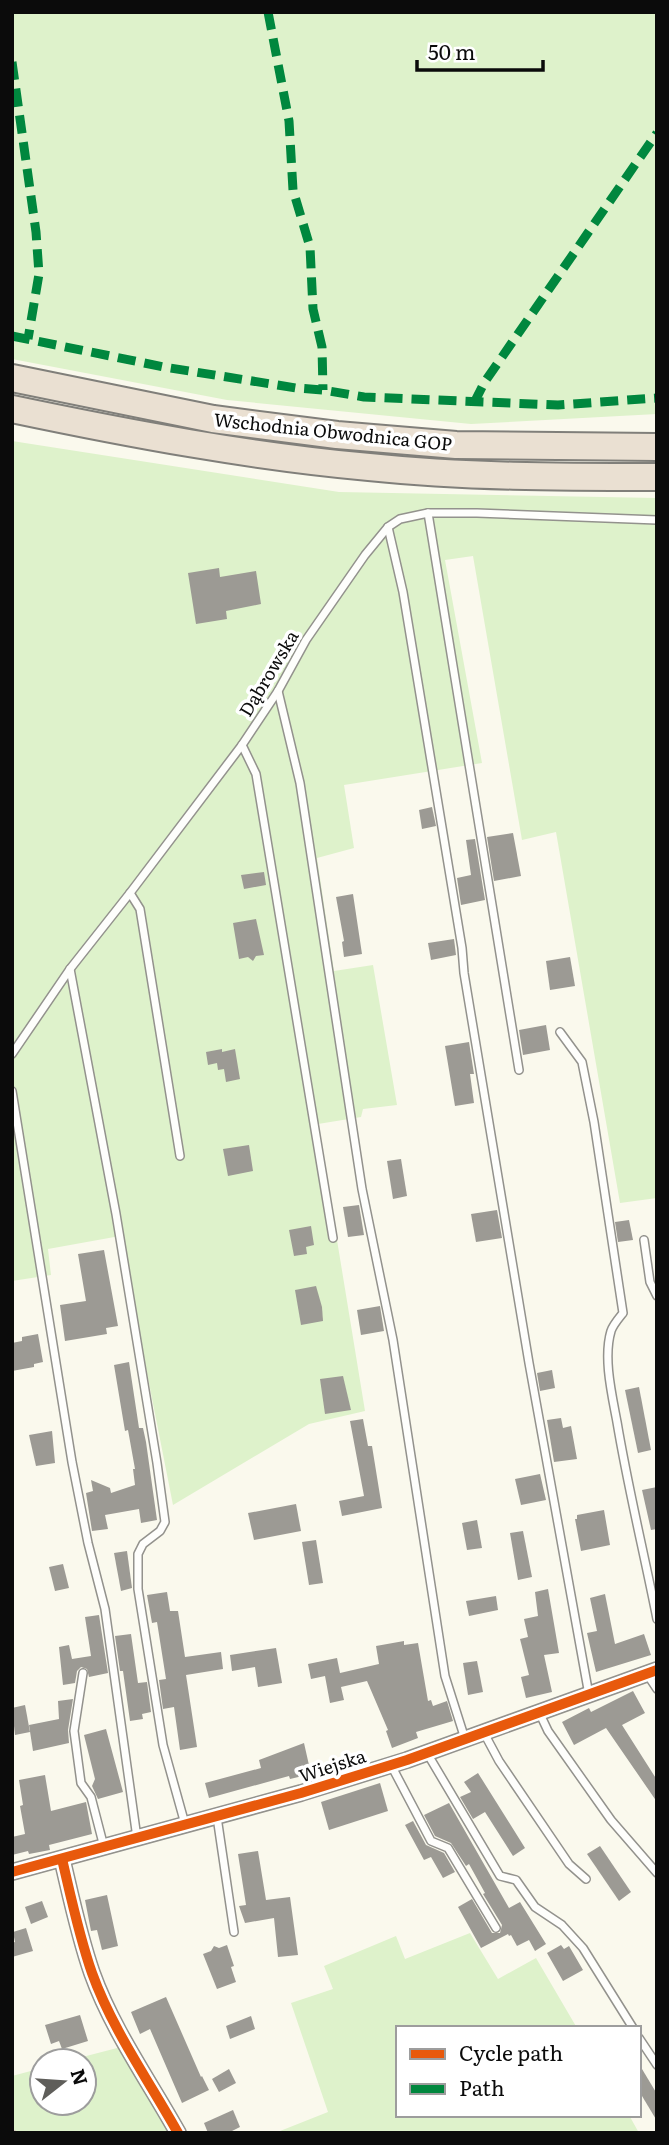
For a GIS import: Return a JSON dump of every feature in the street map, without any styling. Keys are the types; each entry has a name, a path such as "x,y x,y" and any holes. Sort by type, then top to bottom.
{"highway":[{"name":"Wschodnia Obwodnica GOP","path":"12,378 65,391 213,419 337,435 456,445 657,447"},
{"name":"Wschodnia Obwodnica GOP","path":"12,408 187,443 309,461 472,475 657,477"}],"street":[{"name":"Wiejska","path":"12,1872 301,1793 391,1765 654,1671"},
{"path":"62,1859 87,1955 99,1989 178,2133"}],"lane":[{"name":"Dąbrowska","path":"12,1054 70,969 242,745 278,691 306,639 388,527 400,519 428,513 657,520"},
{"path":"428,513 519,1070"},
{"path":"388,527 403,592 529,1363 589,1695"},
{"path":"278,691 300,783 362,1189 393,1340 445,1676 465,1739"},
{"path":"242,745 256,774 333,1238"},
{"path":"130,893 140,909 180,1156"},
{"path":"70,969 116,1214 165,1522 160,1531 143,1544 138,1554 138,1589 163,1745 185,1825"},
{"path":"560,1032 582,1062 594,1122 623,1313 611,1330 608,1363 611,1390 657,1619"},
{"path":"12,1091 72,1462 88,1544 105,1609 137,1838"},
{"path":"644,1240 650,1282 657,1296"},
{"path":"654,1671 657,1689"},
{"path":"83,1673 74,1731 81,1783 91,1797 104,1847"},
{"path":"539,1712 548,1731 611,1820 657,1873"},
{"path":"484,1732 499,1761 569,1864 586,1879"},
{"path":"426,1753 500,1876 516,1880 535,1907 562,1925 583,1948 632,2026"},
{"path":"391,1765 431,1841 448,1848 496,1928"},
{"path":"216,1816 234,1932"},
{"path":"641,2041 657,2065"}],"green space":[{"path":"12,12 657,12 657,414 471,424 227,400 12,359"},
{"path":"12,441 339,492 657,498 657,1198 620,1203 556,832 522,840 473,556 445,560 482,763 344,785 354,848 317,858 334,971 373,965 397,1105 363,1109 361,1117 318,1124 365,1411 309,1424 173,1505 120,1236 48,1249 51,1275 12,1281"},
{"path":"470,1933 498,1979 536,1958 576,2026 396,2026 396,2117 630,2117 639,2133 275,2133 328,2112 291,2003 333,1989 324,1966 396,1936 405,1959"},
{"path":"121,2047 169,2133 12,2133 12,2076 28,2072 28,2117 98,2117 98,2053"}],"building":[{"path":"219,568 220,577 256,571 261,604 226,611 227,619 196,624 188,573"},
{"path":"432,807 436,826 422,829 419,810"},
{"path":"513,833 521,876 494,881 487,837"},
{"path":"475,839 485,900 461,905 457,878 471,875 466,840"},
{"path":"264,872 266,885 244,889 241,875"},
{"path":"353,894 362,954 344,957 344,941 336,897"},
{"path":"256,919 264,955 256,956 253,961 248,957 239,959 233,923"},
{"path":"454,939 456,955 431,960 428,943"},
{"path":"570,957 575,986 550,990 546,961"},
{"path":"546,1025 550,1050 523,1055 519,1030"},
{"path":"469,1042 474,1074 470,1074 474,1103 455,1106 445,1046"},
{"path":"222,1049 222,1052 235,1049 240,1079 226,1082 224,1069 218,1070 217,1063 208,1065 206,1052"},
{"path":"249,1145 253,1171 228,1176 223,1149"},
{"path":"401,1159 407,1196 393,1199 387,1161"},
{"path":"359,1205 364,1235 348,1237 343,1207"},
{"path":"497,1210 502,1238 476,1242 471,1214"},
{"path":"629,1220 633,1240 618,1242 615,1222"},
{"path":"311,1226 314,1245 306,1247 307,1254 294,1256 289,1230"},
{"path":"104,1250 118,1326 106,1328 107,1334 65,1341 60,1305 86,1301 78,1254"},
{"path":"316,1286 323,1321 301,1325 295,1290"},
{"path":"380,1306 384,1331 361,1335 357,1310"},
{"path":"38,1334 43,1362 34,1364 34,1367 12,1371 12,1343 22,1341 22,1337"},
{"path":"129,1362 139,1428 143,1428 146,1442 157,1520 141,1523 139,1509 105,1515 108,1529 92,1531 86,1493 93,1491 91,1480 110,1488 111,1493 135,1485 135,1469 128,1430 125,1431 114,1365"},
{"path":"552,1370 555,1388 540,1391 537,1373"},
{"path":"343,1376 351,1410 325,1414 320,1379"},
{"path":"639,1387 651,1450 638,1453 625,1390"},
{"path":"561,1418 563,1428 571,1426 577,1459 554,1462 547,1420"},
{"path":"363,1419 368,1446 372,1446 382,1508 342,1516 339,1501 364,1496 350,1421"},
{"path":"52,1431 55,1463 36,1466 29,1435"},
{"path":"540,1474 546,1500 521,1505 515,1479"},
{"path":"657,1487 657,1529 651,1530 642,1490"},
{"path":"296,1504 301,1531 254,1540 248,1513"},
{"path":"604,1510 610,1545 581,1551 575,1519 577,1515"},
{"path":"477,1520 482,1548 467,1550 462,1523"},
{"path":"523,1531 532,1577 518,1580 510,1533"},
{"path":"316,1540 323,1583 309,1585 302,1542"},
{"path":"127,1551 132,1588 121,1591 114,1553"},
{"path":"63,1564 69,1588 55,1591 49,1567"},
{"path":"548,1589 559,1653 544,1655 552,1692 526,1698 521,1677 529,1675 520,1639 528,1637 524,1619 538,1616 535,1592"},
{"path":"167,1592 170,1611 178,1611 185,1657 221,1652 223,1669 186,1675 197,1747 180,1750 174,1707 163,1709 159,1680 166,1679 157,1622 152,1623 147,1595"},
{"path":"605,1594 615,1644 644,1634 651,1655 596,1672 587,1633 597,1631 590,1598"},
{"path":"496,1596 498,1610 469,1616 466,1601"},
{"path":"99,1615 108,1673 89,1677 87,1669 81,1667 77,1671 75,1683 63,1685 59,1647 69,1645 72,1659 91,1656 85,1617"},
{"path":"131,1634 138,1683 147,1682 151,1712 142,1714 143,1719 130,1721 115,1636"},
{"path":"404,1641 404,1645 418,1643 428,1701 431,1700 433,1706 447,1701 453,1721 416,1732 418,1738 392,1748 386,1731 388,1730 367,1681 341,1687 344,1700 330,1703 325,1676 311,1679 308,1664 337,1658 340,1673 379,1664 376,1646"},
{"path":"276,1648 282,1683 258,1687 255,1667 232,1671 230,1655"},
{"path":"477,1661 483,1692 468,1695 463,1663"},
{"path":"633,1691 645,1713 622,1725 657,1780 657,1802 606,1728 574,1745 562,1722 589,1708 591,1712"},
{"path":"73,1699 68,1730 69,1743 33,1751 29,1725 59,1719 58,1701"},
{"path":"25,1705 30,1732 15,1735 12,1708"},
{"path":"106,1729 123,1792 98,1799 92,1786 95,1779 84,1735"},
{"path":"304,1743 311,1774 290,1779 289,1776 209,1798 205,1783 261,1768 259,1760"},
{"path":"478,1773 525,1848 513,1856 485,1812 473,1819 460,1797 471,1792 464,1782"},
{"path":"45,1775 51,1811 86,1802 92,1834 49,1845 50,1850 12,1855 12,1837 25,1834 19,1780"},
{"path":"380,1783 388,1811 329,1830 321,1802"},
{"path":"449,1803 509,1908 520,1902 546,1944 535,1951 529,1940 517,1946 508,1934 481,1948 458,1907 472,1899 492,1933 500,1933 502,1925 469,1864 466,1866 451,1843 435,1836 424,1815"},
{"path":"413,1821 426,1845 444,1853 455,1872 443,1878 431,1857 424,1860 405,1825"},
{"path":"600,1846 631,1892 619,1901 587,1854"},
{"path":"258,1851 266,1900 290,1897 298,1955 278,1957 274,1918 245,1923 239,1906 246,1905 238,1854"},
{"path":"107,1895 118,1946 102,1950 97,1930 91,1931 85,1900"},
{"path":"42,1901 48,1917 31,1924 25,1907"},
{"path":"26,1928 33,1951 12,1957 12,1943 15,1942 13,1932"},
{"path":"227,1945 236,1982 217,1989 203,1954 211,1951 214,1946 219,1948"},
{"path":"561,1945 564,1949 569,1946 583,1970 563,1981 547,1953"},
{"path":"166,1997 209,2090 182,2103 150,2029 140,2034 131,2012"},
{"path":"80,2015 88,2041 68,2047 61,2047 59,2041 51,2044 45,2025"},
{"path":"251,2016 255,2029 230,2039 226,2026"},
{"path":"641,2067 657,2094 657,2121 641,2094"},
{"path":"229,2069 236,2083 219,2092 212,2079"},
{"path":"233,2110 240,2127 228,2133 208,2133 204,2123"}],"tram line":[{"path":"12,2130 18,2133"}],"marked path":[{"path":"268,12 289,121 293,190 310,247 313,309 322,347 323,390"},
{"path":"12,62 36,232 39,274 28,339"},
{"path":"474,403 484,383 657,133"},
{"path":"12,336 164,367 364,397 558,405 657,398"}],"cycle path":[{"path":"12,1872 301,1793 407,1760 657,1670"},
{"path":"62,1859 83,1945 100,1994 120,2035 178,2133"}]}
